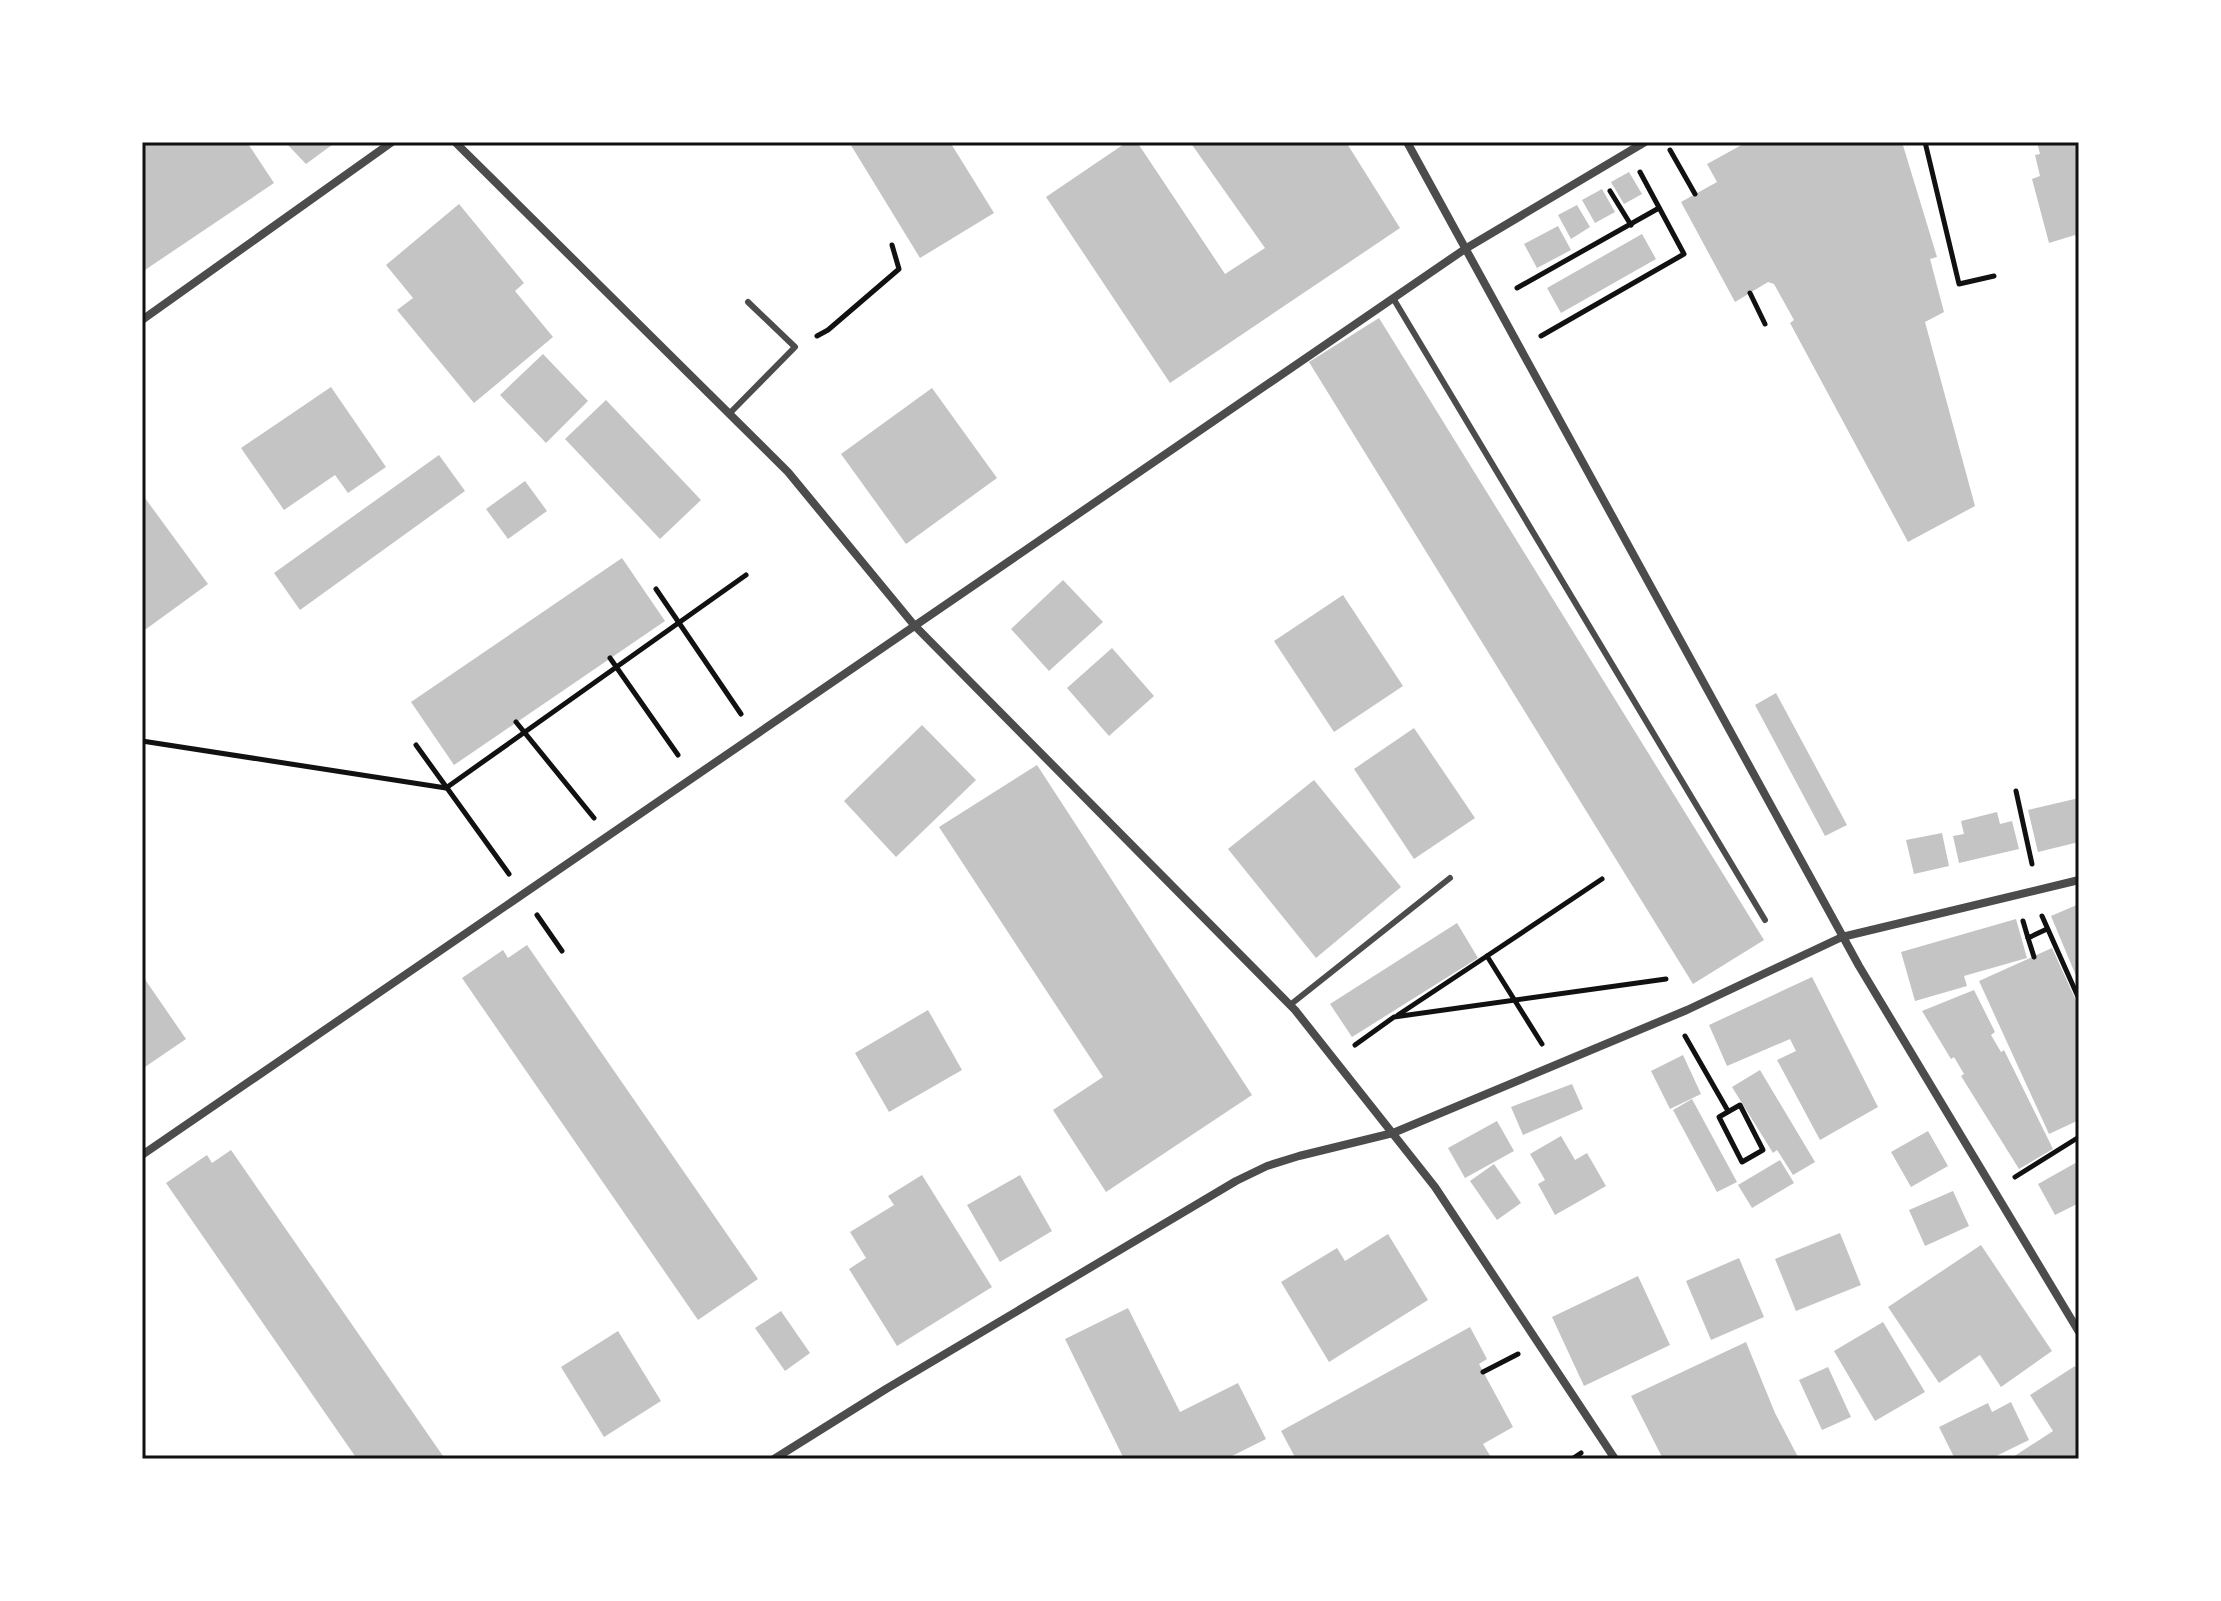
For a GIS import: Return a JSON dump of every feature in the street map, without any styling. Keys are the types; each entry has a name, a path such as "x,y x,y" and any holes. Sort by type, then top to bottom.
{"street":[{"path":"142,320 392,142"},
{"path":"455,142 788,472 914,625 1290,1005 1435,1187 1615,1459"},
{"path":"1407,142 1842,937 2079,1332"},
{"path":"142,1155 1465,249 1645,142"},
{"path":"774,1459 886,1389 1236,1181 1267,1166 1393,1133 1673,1016 1842,937 2079,880"}],"lane":[{"path":"1393,298 1765,920"},
{"path":"729,414 795,347 748,302"},
{"path":"1290,1005 1450,878"}],"path":[{"path":"1666,142 1695,194"},
{"path":"1925,142 1959,284 1994,276"},
{"path":"1519,348 1684,254 1630,151"},
{"path":"1597,170 1631,225"},
{"path":"1494,301 1659,208"},
{"path":"795,347 828,330 899,269 892,245"},
{"path":"1750,293 1765,324"},
{"path":"142,741 446,788 746,575"},
{"path":"656,589 755,734"},
{"path":"610,658 693,777"},
{"path":"516,722 608,835"},
{"path":"416,745 562,951"},
{"path":"2016,791 2035,891 2047,929 2079,999"},
{"path":"1334,1059 1602,879"},
{"path":"2021,916 2034,957"},
{"path":"2028,938 2047,929"},
{"path":"1487,956 1555,1066"},
{"path":"1394,1017 1666,979"},
{"path":"1673,1016 1728,1111"},
{"path":"1740,1105 1763,1150 1742,1162 1719,1117 1728,1111 1740,1105"},
{"path":"1994,1191 2079,1137"},
{"path":"1483,1372 1539,1344"}],"building":[{"path":"142,142 247,142 274,183 142,272"},
{"path":"285,142 336,142 306,164"},
{"path":"849,142 950,142 994,213 920,258"},
{"path":"1127,142 1137,142 1225,274 1265,248 1190,142 1346,142 1400,228 1170,383 1046,197"},
{"path":"1747,142 1902,142 1937,257 1930,259 1944,312 1925,322 1975,506 1908,542 1790,323 1794,320 1774,284 1768,282 1735,302 1681,202 1717,182 1707,164"},
{"path":"2037,142 2079,142 2079,245 2075,235 2049,243 2032,179 2040,176 2035,155 2040,154"},
{"path":"1629,172 1642,194 1624,204 1611,182"},
{"path":"1602,189 1615,212 1595,223 1582,200"},
{"path":"459,204 524,283 515,291 553,337 474,403 397,310 413,298 386,265"},
{"path":"1577,205 1590,227 1571,239 1558,215"},
{"path":"1558,226 1571,250 1537,268 1524,244"},
{"path":"1642,234 1656,259 1561,313 1547,288"},
{"path":"1379,318 1764,940 1693,984 1309,362"},
{"path":"543,354 588,401 546,443 500,395"},
{"path":"331,387 386,467 348,493 335,475 284,510 241,448"},
{"path":"932,388 997,478 906,544 841,454"},
{"path":"606,400 701,500 660,539 565,439"},
{"path":"439,455 465,491 300,610 274,573"},
{"path":"525,481 547,511 508,539 486,509"},
{"path":"142,494 208,584 142,632"},
{"path":"622,558 665,621 454,765 411,702"},
{"path":"1063,580 1103,622 1049,671 1011,629"},
{"path":"1343,595 1403,686 1334,732 1274,641"},
{"path":"1112,648 1154,696 1109,736 1067,688"},
{"path":"1776,693 1847,825 1825,836 1755,705"},
{"path":"922,725 976,780 896,857 844,801"},
{"path":"1414,728 1475,818 1414,859 1354,769"},
{"path":"1037,765 1252,1095 1106,1192 1053,1110 1103,1077 939,827"},
{"path":"1314,780 1401,887 1316,958 1228,849"},
{"path":"2079,798 2079,842 2038,852 2028,810"},
{"path":"1997,812 2000,824 2012,821 2019,849 1959,863 1953,836 1964,834 1961,821"},
{"path":"1942,833 1949,866 1914,874 1906,840"},
{"path":"2079,904 2079,983 2051,916"},
{"path":"2016,919 2027,958 1964,976 1967,986 1915,1001 1901,952"},
{"path":"1457,923 1478,958 1352,1037 1330,1004"},
{"path":"527,945 758,1279 698,1320 462,978 503,950 508,958"},
{"path":"2052,948 2079,1007 2079,1120 2049,1134 1979,981"},
{"path":"142,975 186,1039 142,1069"},
{"path":"1812,977 1878,1107 1820,1140 1777,1060 1796,1051 1790,1039 1727,1066 1709,1025"},
{"path":"1974,990 1995,1032 1991,1035 2001,1052 2004,1050 2053,1149 2019,1169 1961,1076 1964,1074 1954,1057 1951,1059 1922,1011"},
{"path":"928,1010 962,1070 889,1112 855,1053"},
{"path":"1683,1055 1701,1094 1670,1109 1651,1071"},
{"path":"1760,1070 1815,1162 1793,1175 1777,1150 1773,1153 1732,1087"},
{"path":"1572,1084 1583,1109 1523,1135 1511,1107"},
{"path":"1692,1099 1737,1182 1717,1192 1673,1110"},
{"path":"1497,1121 1514,1151 1465,1178 1448,1148"},
{"path":"1928,1131 1948,1166 1911,1187 1891,1152"},
{"path":"1561,1136 1575,1160 1587,1153 1606,1186 1555,1215 1538,1184 1545,1180 1530,1154"},
{"path":"231,1150 445,1459 357,1459 166,1183 207,1155 212,1163"},
{"path":"1780,1160 1794,1183 1752,1208 1738,1185"},
{"path":"2079,1161 2079,1203 2055,1215 2038,1184"},
{"path":"1494,1164 1521,1203 1497,1220 1470,1181"},
{"path":"922,1175 992,1287 897,1346 849,1269 866,1258 850,1232 894,1205 888,1196"},
{"path":"1020,1175 1052,1231 1000,1262 967,1205"},
{"path":"1953,1191 1969,1226 1925,1246 1909,1210"},
{"path":"1840,1233 1861,1285 1796,1311 1775,1259"},
{"path":"1388,1234 1428,1300 1329,1362 1281,1282 1337,1248 1345,1261"},
{"path":"1981,1245 2052,1351 2001,1387 1980,1355 1939,1383 1888,1307"},
{"path":"1739,1258 1764,1317 1711,1340 1686,1281"},
{"path":"1638,1276 1670,1345 1584,1386 1552,1317"},
{"path":"1128,1308 1180,1412 1238,1383 1266,1439 1226,1459 1124,1459 1065,1339"},
{"path":"781,1311 810,1353 785,1371 755,1328"},
{"path":"1883,1322 1925,1392 1875,1421 1834,1351"},
{"path":"1470,1327 1487,1359 1479,1364 1513,1427 1483,1444 1492,1459 1296,1459 1281,1431"},
{"path":"618,1331 661,1401 604,1437 561,1367"},
{"path":"1746,1342 1775,1413 1799,1459 1663,1459 1631,1396"},
{"path":"2075,1366 2079,1373 2079,1459 2010,1459 2053,1431 2030,1395"},
{"path":"1828,1367 1851,1417 1822,1430 1799,1380"},
{"path":"2011,1402 2029,1440 1990,1459 1955,1459 1939,1427 1988,1403 1992,1412"}]}
